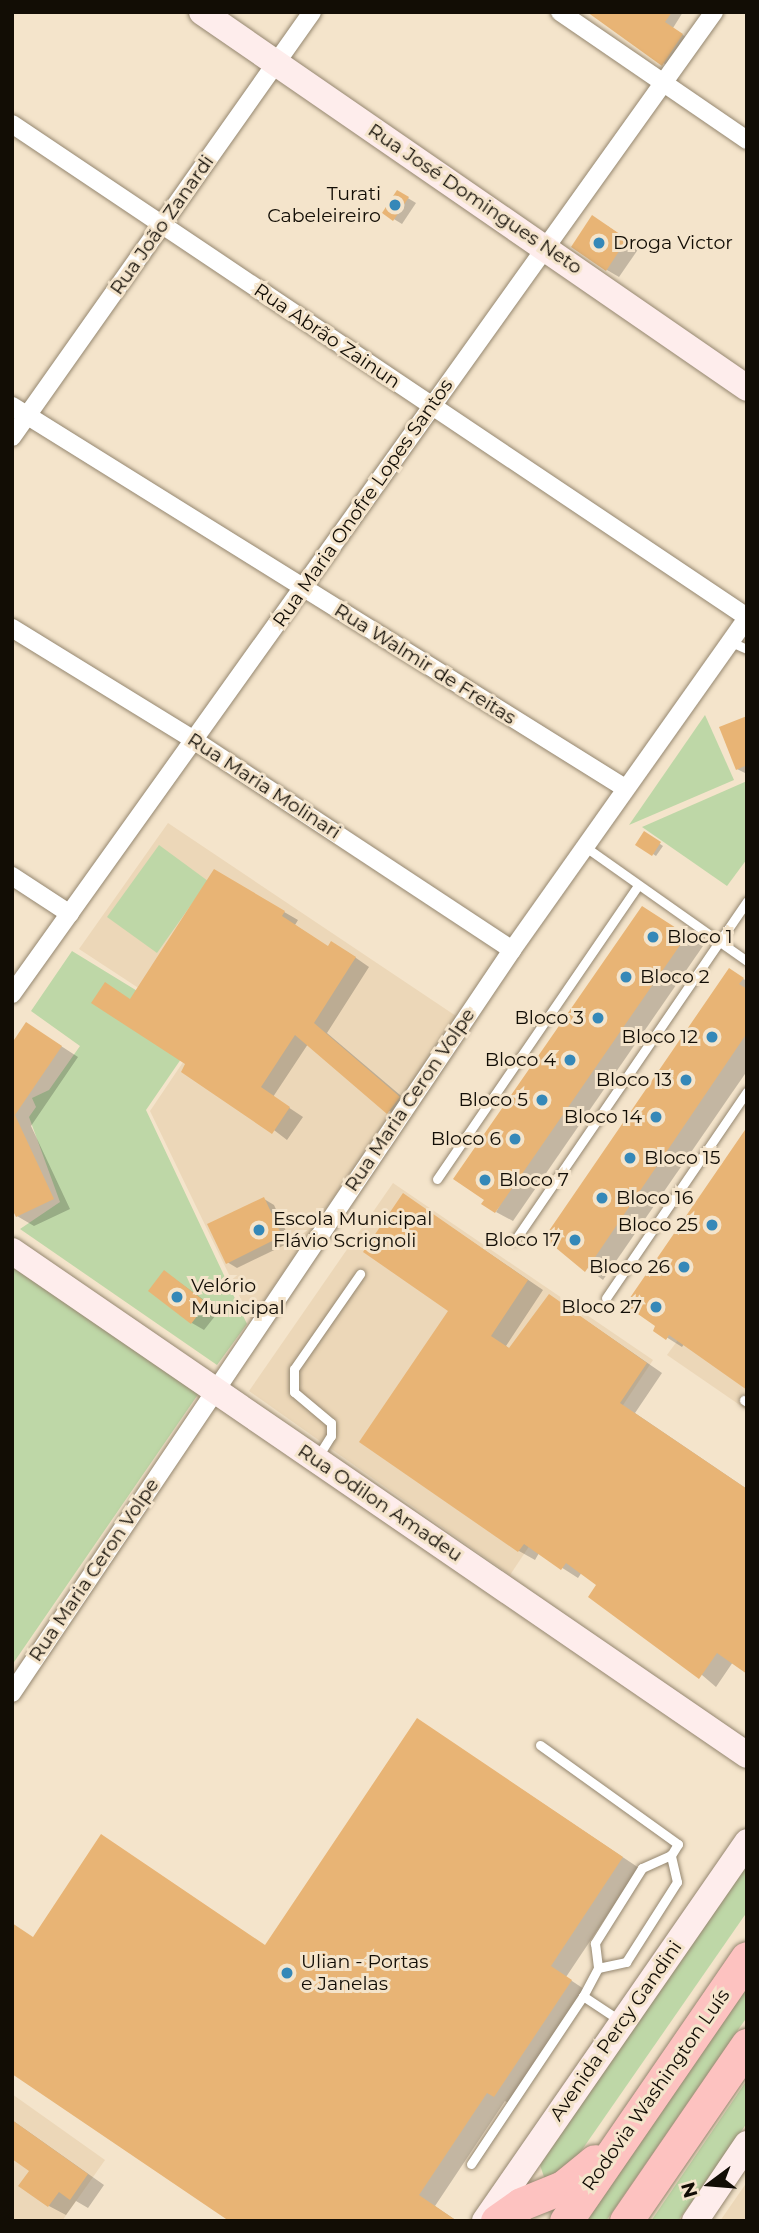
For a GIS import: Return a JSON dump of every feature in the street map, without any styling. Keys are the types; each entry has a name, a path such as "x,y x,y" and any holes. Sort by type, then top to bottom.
{"highway":[{"name":"Rodovia Washington Luís","path":"566,2221 747,1958"},
{"path":"626,2221 747,2045"},
{"path":"498,2221 521,2204 563,2187 617,2146"},
{"path":"643,2221 669,2158"}],"street":[{"name":"Rua José Domingues Neto","path":"202,12 547,246 747,388"},
{"name":"Rua João Zanardi","path":"12,437 20,411 162,225 312,12"},
{"path":"560,12 747,140"},
{"name":"Rua Maria Onofre Lopes Santos","path":"12,994 714,12"},
{"name":"Rua Abrão Zainun","path":"12,124 747,618"},
{"name":"Rua Walmir de Freitas","path":"20,411 625,788"},
{"name":"Rua Maria Ceron Volpe","path":"12,1693 584,846 625,788 739,645 747,618"},
{"name":"Rua Maria Molinari","path":"12,628 194,740 512,950"},
{"path":"12,876 70,914"},
{"name":"Rua Odilon Amadeu","path":"12,1251 747,1755"},
{"name":"Avenida Percy Gandini","path":"485,2221 747,1842"},
{"path":"695,2221 747,2144"}],"lane":[{"path":"584,846 747,961"},
{"path":"437,1179 638,885"},
{"path":"515,1240 747,901"},
{"path":"606,1298 747,1091"},
{"path":"317,1460 331,1436 331,1423 294,1392 294,1370 360,1274"},
{"path":"471,2164 583,1996 598,1968 595,1943 642,1868 671,1855 678,1844 540,1745"},
{"path":"598,1968 626,1962 677,1882 671,1855"},
{"path":"583,1996 624,2023"}],"shaded area":[{"path":"168,823 456,1016 251,1320 150,1111 204,1031 79,949"},
{"path":"393,1183 653,1360 510,1575 249,1391"},
{"path":"747,1245 747,1410 667,1355"},
{"path":"12,2094 105,2160 62,2221 12,2221"},
{"path":"747,2182 747,2221 720,2221"}],"green space":[{"path":"705,715 734,780 629,825"},
{"path":"747,781 747,859 727,886 642,827"},
{"path":"159,845 208,881 157,953 107,917"},
{"path":"72,951 201,1030 146,1110 247,1324 217,1365 20,1229 60,1202 29,1117 36,1107 32,1098 49,1090 80,1046 31,1011"},
{"path":"12,1267 199,1393 12,1665"},
{"path":"747,1862 747,1912 568,2170 547,2186 540,2165"},
{"path":"747,1976 747,2017 606,2221 576,2221"},
{"path":"747,2080 747,2123 678,2221 651,2221"}],"building":[{"path":"587,12 672,12 665,22 683,34 662,66"},
{"name":"Turati Cabeleireiro","path":"397,190 409,197 393,221 382,213"},
{"name":"Droga Victor","path":"592,215 627,239 606,271 571,247"},
{"path":"747,716 747,765 736,770 719,727"},
{"path":"644,831 661,842 652,856 635,845"},
{"path":"214,869 285,911 282,916 328,946 331,941 356,957 314,1023 400,1097 387,1114 295,1035 261,1087 290,1107 272,1134 181,1072 185,1064 91,1003 105,982 130,999"},
{"path":"642,906 687,935 495,1213 481,1204 484,1200 453,1179"},
{"path":"729,968 744,978 739,984 747,989 747,1033 585,1272 544,1238"},
{"path":"26,1022 62,1046 15,1115 54,1199 16,1217 12,1209 12,1043"},
{"path":"747,1127 747,1390 669,1335 666,1340 653,1331 655,1326 625,1305"},
{"path":"403,1193 528,1280 491,1336 509,1348 549,1294 647,1363 620,1403 747,1489 747,1674 717,1653 699,1679 588,1597 596,1585 566,1563 561,1570 524,1544 518,1552 359,1442 448,1311 363,1252"},
{"path":"264,1197 282,1236 226,1264 207,1224"},
{"name":"Velório Municipal","path":"164,1270 207,1303 191,1324 148,1291"},
{"name":"Ulian - Portas e Janelas","path":"417,1718 623,1857 551,1966 572,1980 494,2097 487,2093 419,2195 457,2221 229,2221 12,2074 12,1923 33,1937 101,1834 265,1945"},
{"path":"12,2120 88,2174 70,2200 59,2192 48,2207 18,2186 29,2171 12,2159"}],"place":[{"name":"Turati Cabeleireiro","path":"395,205"},
{"name":"Droga Victor","path":"599,243"},
{"name":"Bloco 1","path":"653,937"},
{"name":"Bloco 2","path":"626,977"},
{"name":"Bloco 3","path":"598,1018"},
{"name":"Bloco 12","path":"712,1037"},
{"name":"Bloco 4","path":"570,1060"},
{"name":"Bloco 13","path":"686,1080"},
{"name":"Bloco 5","path":"542,1100"},
{"name":"Bloco 14","path":"656,1117"},
{"name":"Bloco 6","path":"515,1139"},
{"name":"Bloco 15","path":"630,1158"},
{"name":"Bloco 7","path":"485,1180"},
{"name":"Bloco 16","path":"602,1198"},
{"name":"Bloco 25","path":"712,1225"},
{"name":"Escola Municipal Flávio Scrignoli","path":"259,1230"},
{"name":"Bloco 17","path":"575,1240"},
{"name":"Bloco 26","path":"684,1267"},
{"name":"Velório Municipal","path":"177,1297"},
{"name":"Bloco 27","path":"656,1307"},
{"name":"Ulian - Portas e Janelas","path":"287,1973"}]}
